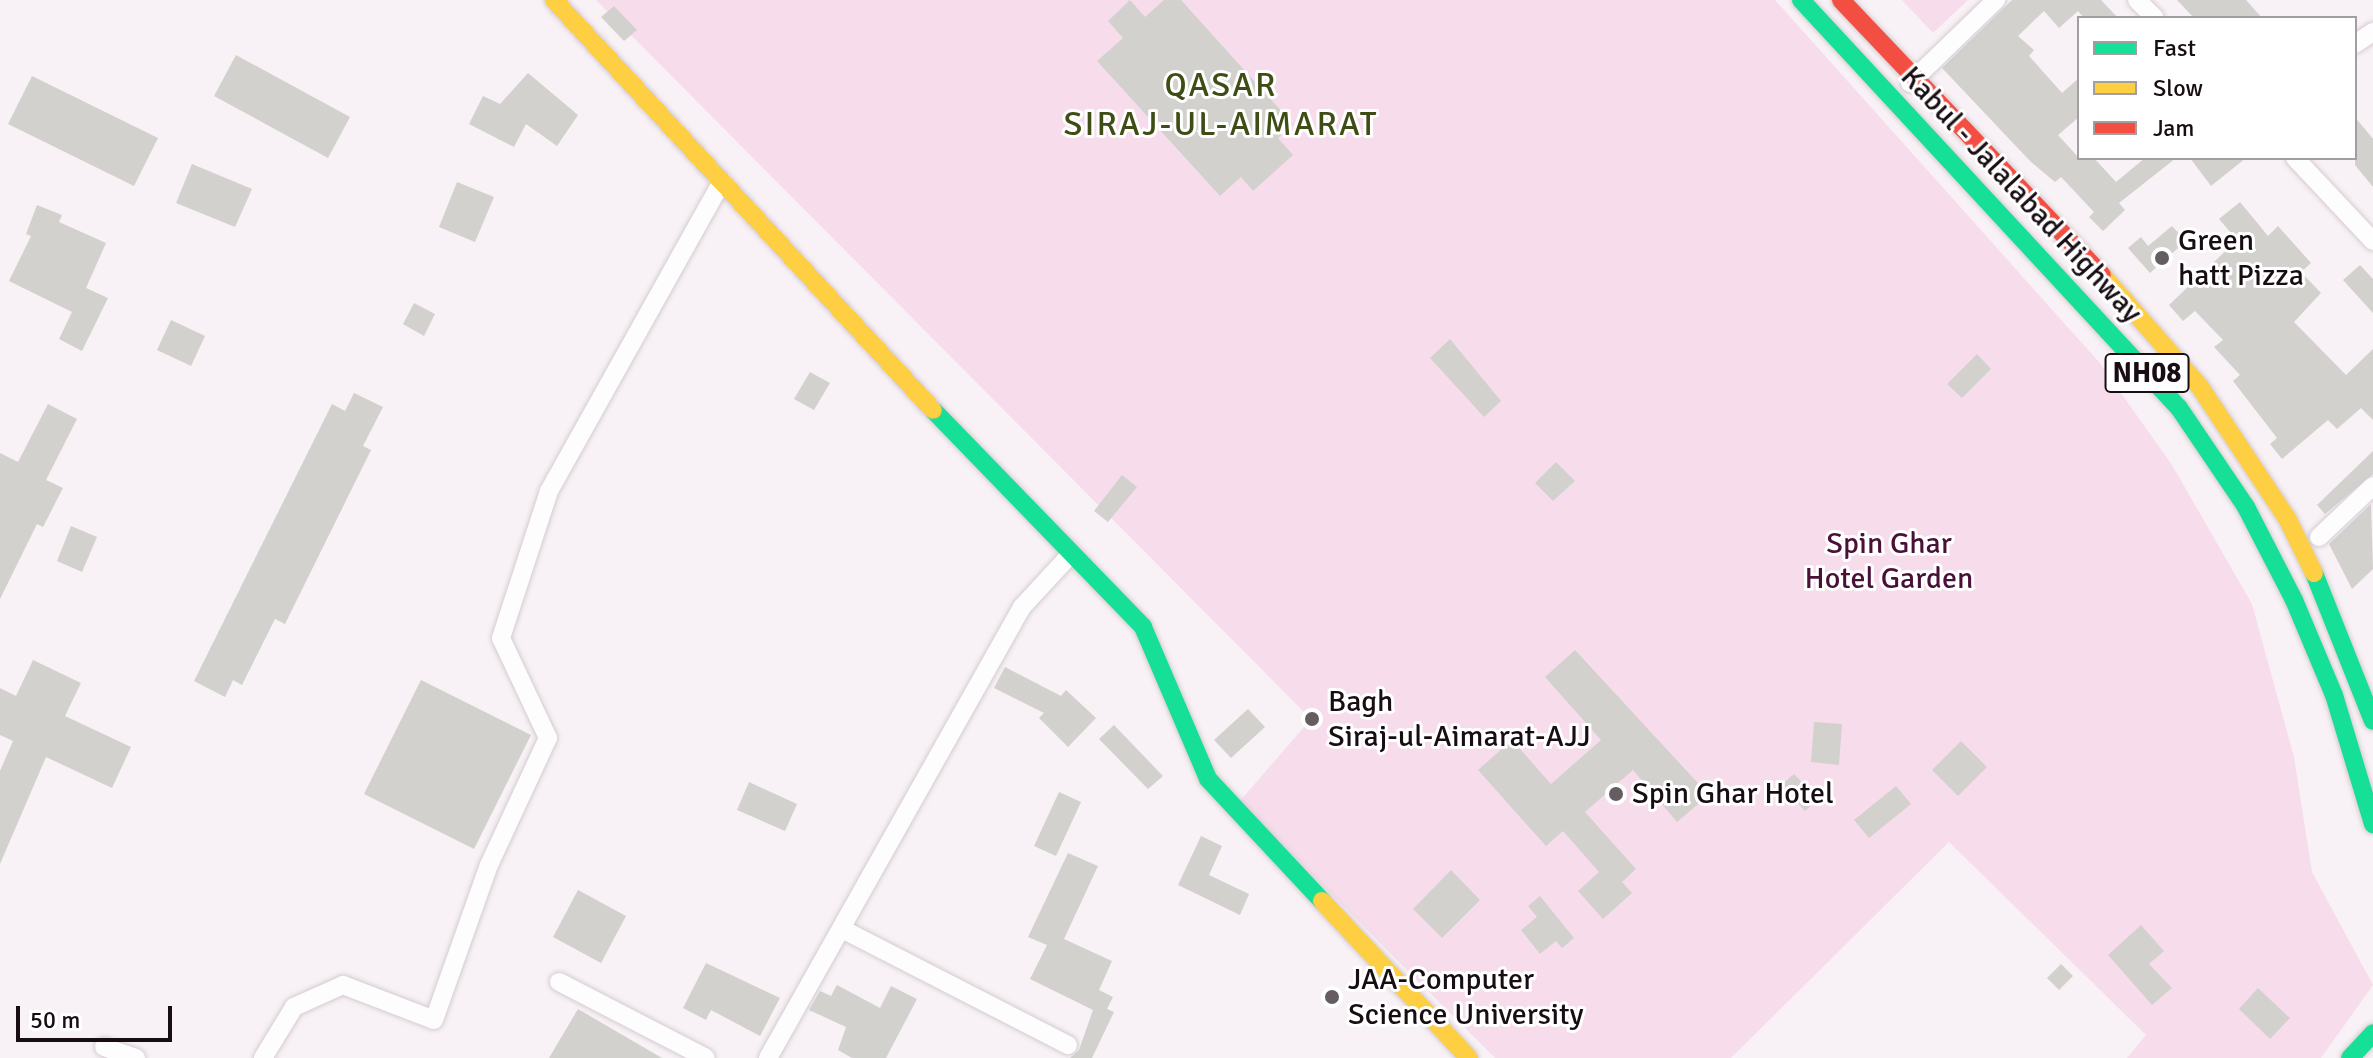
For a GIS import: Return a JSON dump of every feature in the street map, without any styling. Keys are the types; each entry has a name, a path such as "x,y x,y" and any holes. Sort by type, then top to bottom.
{"main road":[{"path":"554,0 1069,556 1143,627 1208,779 1469,1058"},
{"name":"Kabul - Jalalabad Highway","path":"1801,0 2179,408 2246,507 2294,600 2334,695 2373,824"},
{"name":"Kabul - Jalalabad Highway","path":"1841,0 2140,315 2240,442 2322,589 2373,721"},
{"path":"2350,1058 2373,1033"}],"street":[{"path":"1894,99 1996,0"},
{"path":"2137,0 2153,16"},
{"path":"2297,160 2373,241"},
{"path":"263,1058 294,1007 343,985 434,1020 489,865 548,738 501,638 549,491 722,182"},
{"path":"2319,537 2373,486"},
{"path":"768,1058 1022,607 1069,556"},
{"path":"842,929 1068,1045"},
{"path":"559,982 706,1058"},
{"path":"104,1047 136,1058"}],"green space":[{"name":"Spin Ghar Hotel Garden","path":"596,0 1775,0 2099,362 2172,465 2252,604 2294,757 2312,872 2373,985 2321,1058 2127,1058 2146,1035 1949,842 1731,1058 1495,1058 1239,802 1311,719"},
{"path":"1902,0 1968,0 1933,33"}],"building":[{"path":"1130,0 1145,17 1164,0 1181,0 1293,124 1278,138 1293,155 1253,191 1241,177 1220,196 1097,61 1123,38 1108,21"},
{"path":"2012,0 2101,0 2116,16 2082,16 2078,11 2059,28 2044,11 2018,36 2034,50 2029,56 2062,93 2077,80 2077,119 2058,135 2077,156 2077,160 2096,160 2116,182 2143,160 2173,160 2119,203 2125,210 2103,231 2089,217 2094,212 2061,177 2055,182 2030,161 1942,68"},
{"path":"2177,0 2246,0 2260,16 2192,16"},
{"path":"614,6 637,30 624,41 601,17"},
{"path":"236,55 350,117 328,158 214,96"},
{"path":"528,73 578,115 557,146 526,124 514,147 469,124 483,96 500,104"},
{"path":"32,76 158,138 134,186 8,124"},
{"path":"2357,119 2373,139 2373,187 2355,165"},
{"path":"2192,160 2244,160 2211,186"},
{"path":"192,164 252,189 235,227 176,203"},
{"path":"457,182 494,197 475,242 439,227"},
{"path":"2240,202 2268,236 2278,226 2311,263 2301,272 2321,293 2294,322 2346,375 2373,349 2373,420 2361,408 2337,429 2328,420 2282,459 2270,444 2277,438 2233,381 2240,375 2214,347 2223,340 2195,311 2183,321 2169,305 2237,240 2219,219"},
{"path":"37,205 62,215 59,222 106,243 86,288 108,298 82,351 59,339 72,312 9,281 31,236 26,234"},
{"path":"2172,226 2186,241 2150,273 2128,248 2141,237 2148,246"},
{"path":"2360,265 2373,279 2373,313 2343,280"},
{"path":"414,303 435,314 424,336 403,324"},
{"path":"171,320 205,336 191,366 157,350"},
{"path":"1450,339 1501,401 1484,417 1430,358"},
{"path":"1977,354 1991,369 1962,398 1947,384"},
{"path":"810,372 830,383 814,410 794,399"},
{"path":"354,393 383,407 363,446 371,450 285,624 275,619 242,685 233,680 225,697 194,681 332,404 345,411"},
{"path":"48,404 77,419 46,480 63,488 43,527 37,524 0,599 0,453 18,462"},
{"path":"2373,451 2373,474 2325,514 2317,505"},
{"path":"1556,462 1575,481 1553,501 1535,483"},
{"path":"1122,475 1137,487 1108,522 1094,511"},
{"path":"2371,504 2373,569 2352,589 2329,544"},
{"path":"71,526 97,537 82,572 57,561"},
{"path":"1575,650 1709,795 1677,822 1633,770 1585,812 1636,869 1622,882 1632,893 1603,919 1578,891 1599,872 1563,831 1546,846 1478,770 1512,740 1551,784 1601,740 1545,677"},
{"path":"33,660 81,683 65,716 131,747 112,788 46,757 0,864 0,771 13,741 0,735 0,688 16,696"},
{"path":"1005,667 1061,696 1066,690 1096,718 1068,747 1039,718 1044,713 994,688"},
{"path":"421,680 531,735 474,849 364,794"},
{"path":"1248,709 1265,727 1231,758 1214,740"},
{"path":"1814,722 1842,724 1839,765 1811,762"},
{"path":"1114,725 1163,776 1148,789 1099,739"},
{"path":"1961,741 1987,767 1958,796 1932,770"},
{"path":"1794,774 1818,799 1805,811 1781,785"},
{"path":"749,782 797,804 785,831 737,810"},
{"path":"1896,786 1911,804 1869,838 1854,820"},
{"path":"1059,792 1081,802 1056,856 1034,846"},
{"path":"1201,836 1222,846 1209,875 1249,894 1240,915 1178,885"},
{"path":"1068,853 1098,866 1064,939 1112,961 1099,990 1113,997 1107,1009 1114,1012 1092,1058 1070,1058 1079,1050 1093,1010 1030,979 1047,945 1028,937"},
{"path":"1451,870 1480,900 1442,938 1413,909"},
{"path":"578,890 626,916 601,963 553,937"},
{"path":"1540,896 1574,938 1562,948 1556,941 1540,954 1521,930 1537,917 1528,906"},
{"path":"2141,925 2164,951 2149,964 2172,988 2152,1005 2108,955"},
{"path":"706,963 780,998 760,1036 711,1010 706,1020 683,1008"},
{"path":"2061,964 2073,976 2059,990 2047,978"},
{"path":"837,985 880,1008 891,986 917,999 886,1058 852,1058 838,1050 846,1027 809,1010 820,991 831,996"},
{"path":"2258,988 2290,1018 2270,1039 2239,1009"},
{"path":"578,1009 662,1058 549,1058"}],"traffic: fast":[{"path":"1801,0 2179,408 2246,507 2294,600 2334,695 2373,824"},
{"path":"933,410 1143,627 1208,779 1322,901"},
{"path":"2314,573 2373,721"},
{"path":"2350,1058 2373,1033"}],"traffic: slow":[{"path":"554,0 933,410"},
{"path":"2102,275 2200,387 2288,520 2314,573"},
{"path":"1322,901 1469,1058"}],"traffic: jam":[{"path":"1841,0 2102,275"}],"place":[{"name":"Green hatt Pizza","path":"2162,258"},
{"name":"Bagh Siraj-ul-Aimarat-AJJ","path":"1312,719"},
{"name":"Spin Ghar Hotel","path":"1616,794"},
{"name":"JAA-Computer Science University","path":"1332,997"}],"district":[{"name":"QASAR SIRAJ-UL-AIMARAT","path":"1221,104"}]}
